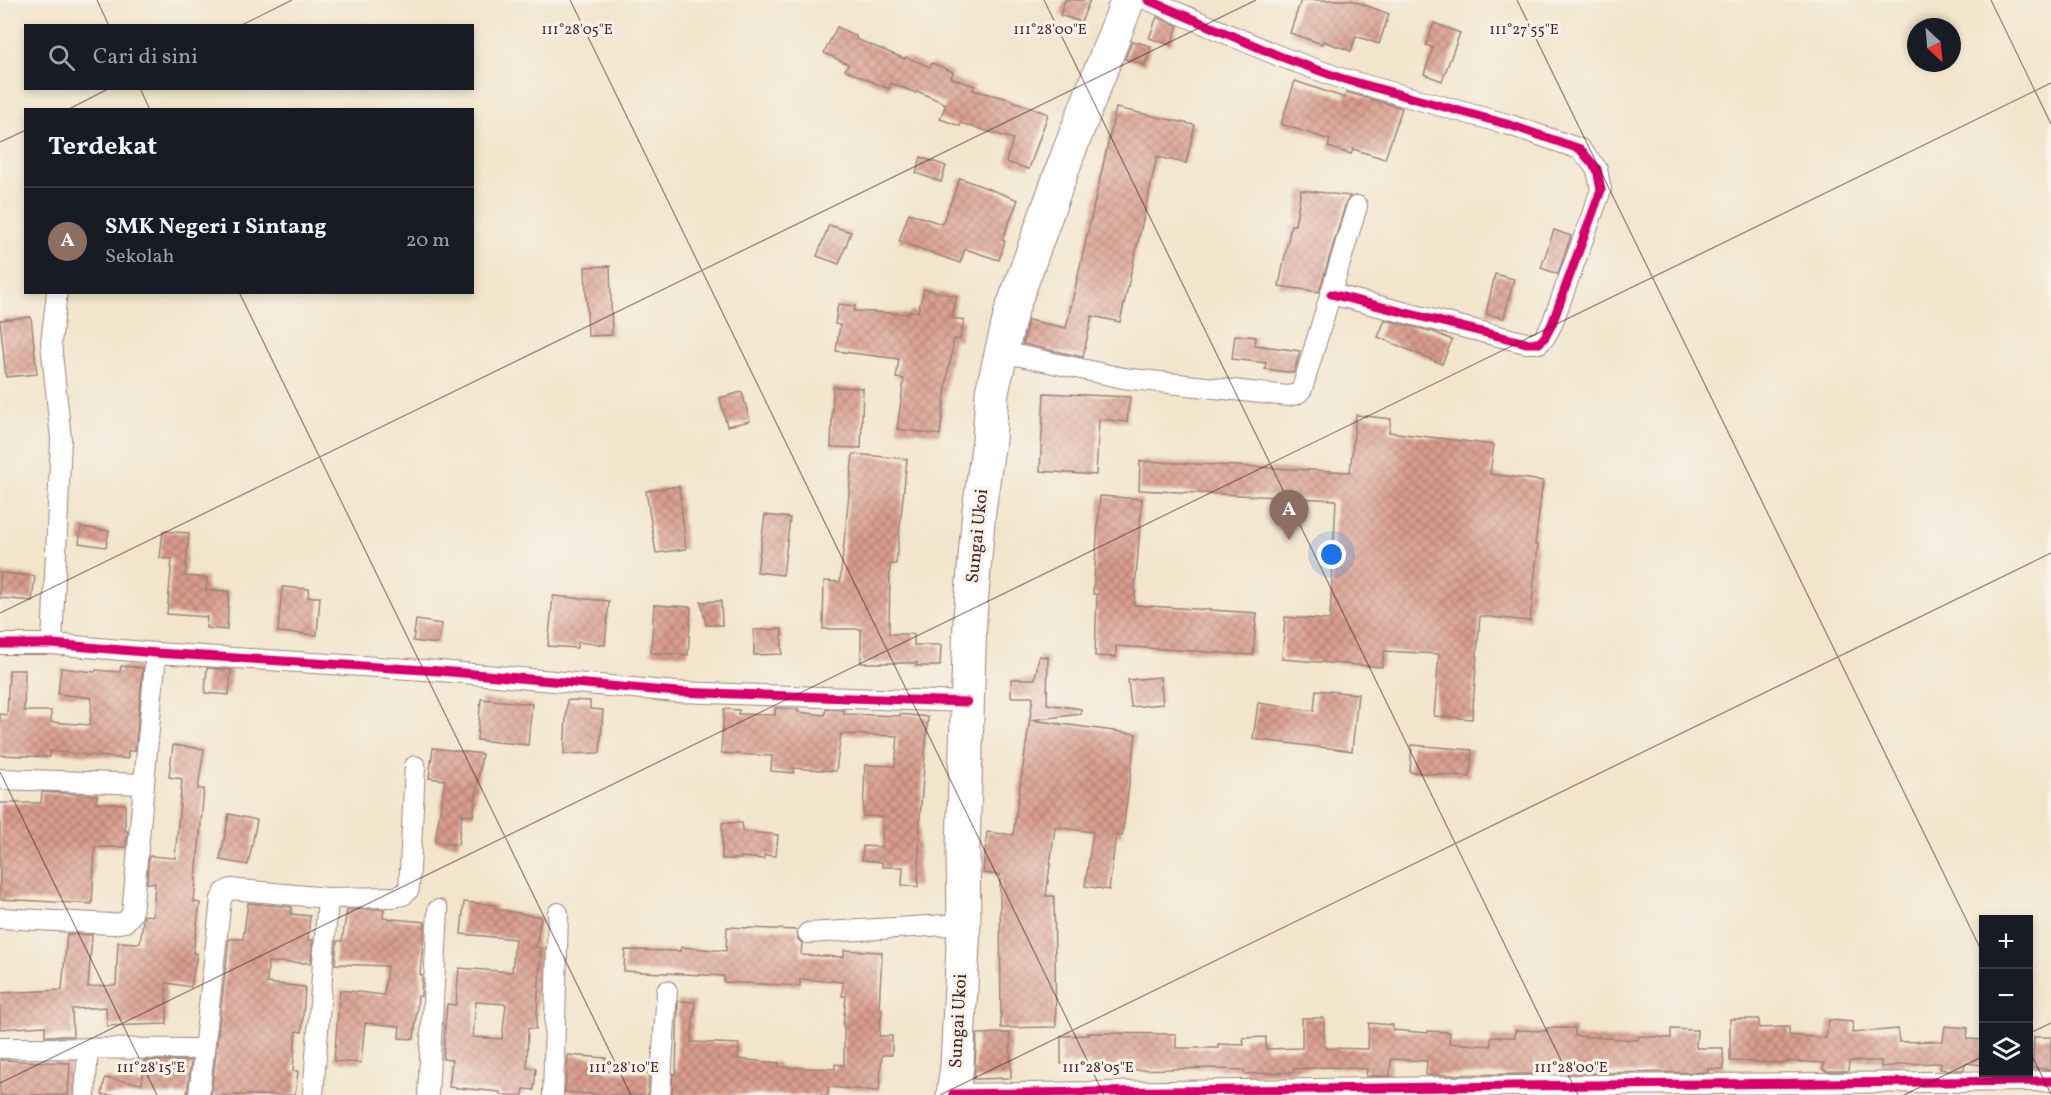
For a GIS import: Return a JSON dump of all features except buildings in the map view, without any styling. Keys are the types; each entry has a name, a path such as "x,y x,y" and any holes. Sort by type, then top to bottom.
{"highway":[{"name":"Sungai Ukoi","path":"953,1094 957,1066 964,924 963,849 970,618 992,392 1011,312 1068,154 1128,0"}],"street":[{"path":"1148,0 1279,56 1340,78 1510,125 1580,149 1597,169 1601,190 1552,324 1545,338 1539,343 1526,343 1331,294"},
{"path":"1002,352 1124,378 1288,396 1297,394 1302,389 1357,206"},
{"path":"52,644 61,439 51,343 57,294"},
{"path":"0,644 52,644 440,671 677,692 967,702"},
{"path":"0,918 113,924 124,922 132,914 156,653"},
{"path":"199,1095 221,899 225,892 231,889 328,898 394,897 403,894 409,889 415,766"},
{"path":"0,779 144,784"},
{"path":"313,1095 328,898"},
{"path":"428,1095 438,910"},
{"path":"553,1095 558,913"},
{"path":"808,933 964,924"},
{"path":"660,1095 667,991"},
{"path":"0,1048 203,1049"},
{"path":"85,1095 88,1048"},
{"path":"953,1094 1969,1089 2051,1082"}],"cycle path":[{"path":"1148,0 1279,56 1340,78 1510,125 1580,149 1597,169 1601,190 1552,324 1539,343 1526,343 1331,294"},
{"path":"0,644 52,644 440,671 677,692 967,702"},
{"path":"953,1094 2051,1081"}],"place":[{"name":"SMK Negeri 1 Sintang","path":"1289,540"}]}
